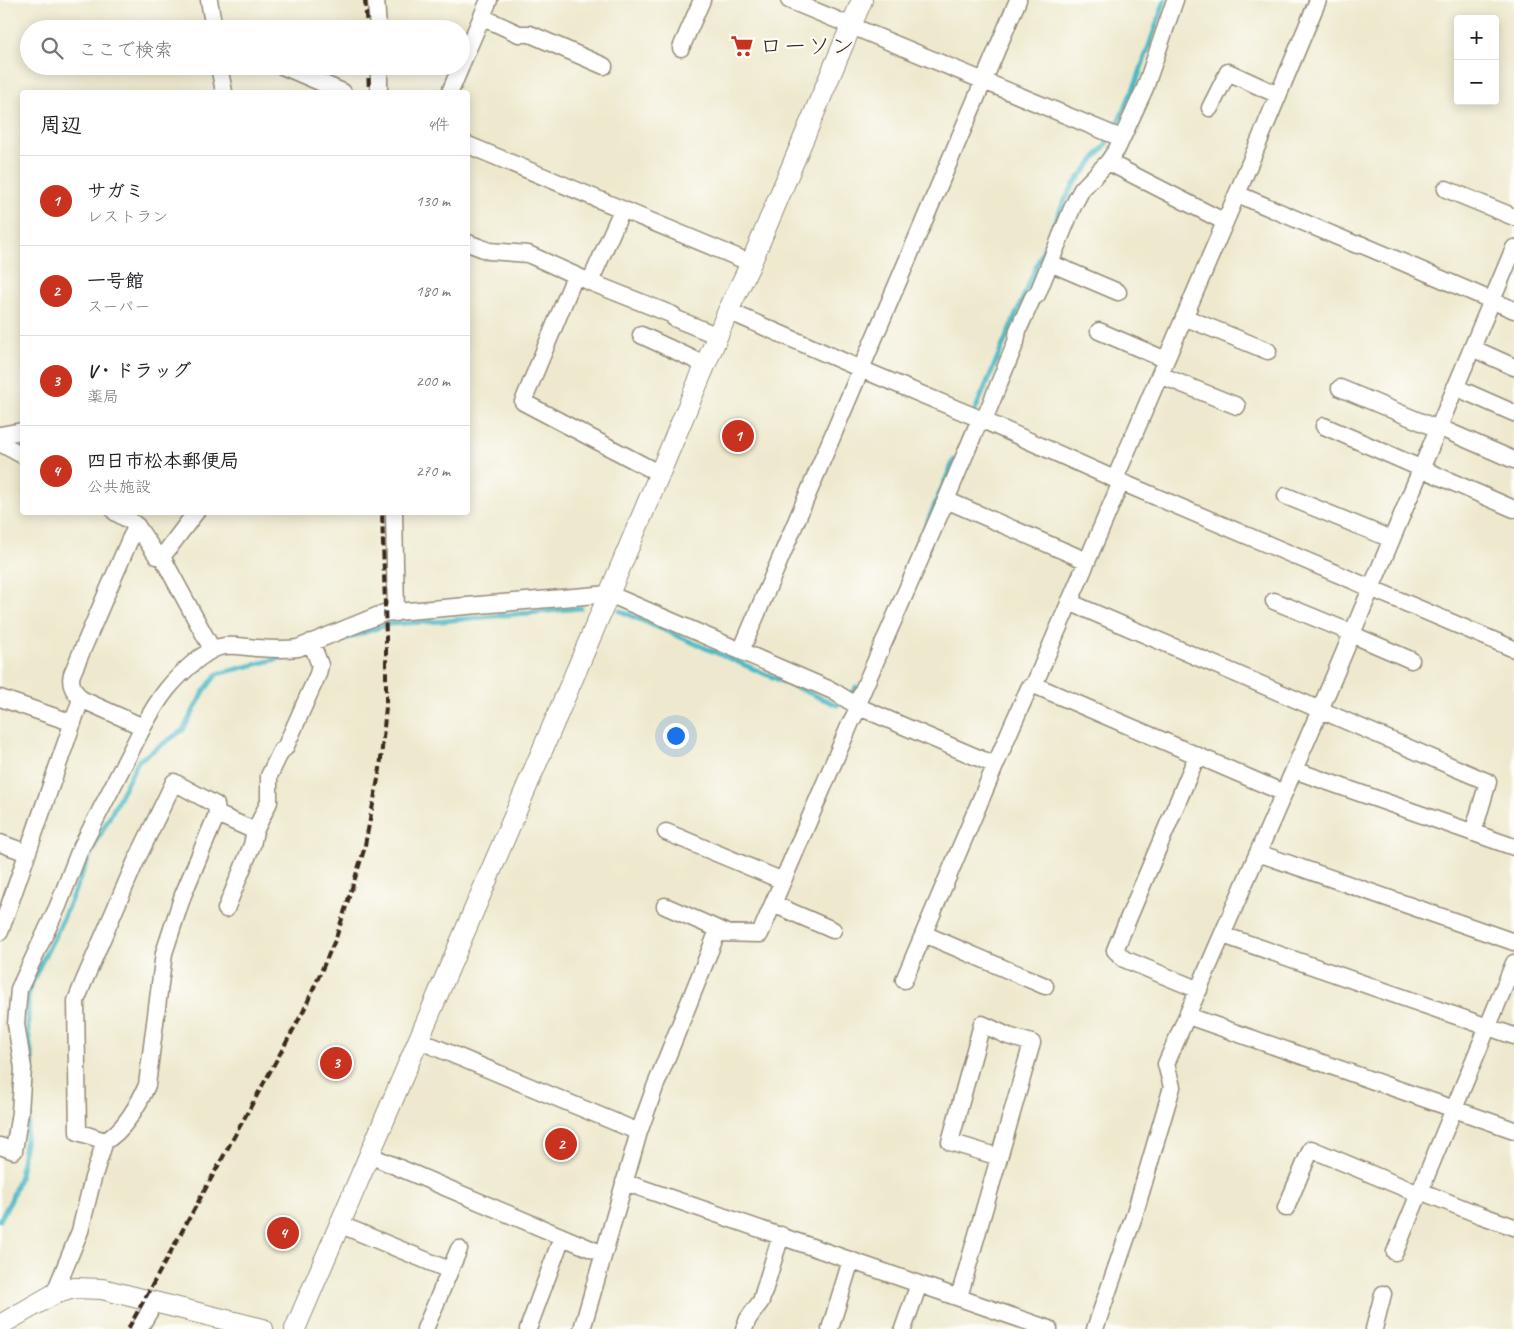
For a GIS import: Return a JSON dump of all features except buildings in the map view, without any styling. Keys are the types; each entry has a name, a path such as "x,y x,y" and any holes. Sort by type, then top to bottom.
{"street":[{"path":"209,0 212,20"},
{"path":"376,0 377,20"},
{"path":"470,45 489,0"},
{"path":"681,48 702,0"},
{"path":"789,0 1115,136"},
{"path":"295,1329 862,0"},
{"path":"741,651 1018,0"},
{"path":"582,1329 639,1132 655,1087 717,933 760,934 851,722 856,706 946,500 976,417 1016,342 1018,330 1032,297 1037,294 1068,216 1082,189 1108,162 1117,149 1115,136 1145,88 1174,0"},
{"path":"904,980 1029,688 1034,686 1087,561 1163,367 1318,0"},
{"path":"482,18 519,34 530,34 604,66"},
{"path":"1210,108 1228,72 1278,95"},
{"path":"221,75 224,90"},
{"path":"303,75 338,90"},
{"path":"379,75 379,90"},
{"path":"451,90 457,75"},
{"path":"470,145 751,263"},
{"path":"1108,162 1225,222"},
{"path":"1446,189 1514,217"},
{"path":"1237,194 1514,310"},
{"path":"622,210 583,279 523,402 660,474"},
{"path":"470,244 488,251 528,254 718,336"},
{"path":"1095,1329 1134,1216 1172,1086 1166,1064 1320,710 1514,248"},
{"path":"1050,263 1118,292"},
{"path":"728,311 1514,649"},
{"path":"1184,317 1268,351"},
{"path":"1099,331 1237,406"},
{"path":"641,335 706,365"},
{"path":"1472,348 1514,366"},
{"path":"1455,387 1514,413"},
{"path":"1340,388 1514,460"},
{"path":"1324,426 1514,508"},
{"path":"0,435 20,431"},
{"path":"0,443 20,454"},
{"path":"1286,496 1391,539"},
{"path":"946,500 1087,561"},
{"path":"120,515 137,526 157,556 162,556"},
{"path":"162,556 194,515"},
{"path":"394,515 396,613"},
{"path":"137,526 70,681 72,688 81,699 143,727"},
{"path":"162,556 212,649"},
{"path":"0,1146 14,1151 20,1112 23,1068 16,1024 19,989 58,906 79,852 143,727 174,680 212,649 238,645 284,650 298,648 384,614 609,594 836,692 856,706 995,766"},
{"path":"1274,601 1411,660"},
{"path":"1069,602 1488,782 1473,832"},
{"path":"226,909 252,846 255,831 269,802 269,776 280,751 285,748 318,674 320,664 312,642"},
{"path":"1034,686 1284,793"},
{"path":"0,698 73,723"},
{"path":"2,923 81,699"},
{"path":"1197,756 1115,950 1124,959 1199,990"},
{"path":"1294,770 1514,847"},
{"path":"54,1294 80,1231 93,1178 105,1141 112,1137 133,1112 147,1085 164,953 183,895 217,814 216,805 174,782 135,863 76,1001 78,1132 105,1141"},
{"path":"217,814 255,831"},
{"path":"666,832 783,881"},
{"path":"0,843 28,853"},
{"path":"1258,853 1514,942"},
{"path":"773,904 833,930"},
{"path":"665,906 727,933"},
{"path":"924,934 1045,986"},
{"path":"1223,934 1514,1036"},
{"path":"1395,1252 1514,964"},
{"path":"1188,1016 1514,1130"},
{"path":"959,1297 1032,1043 1008,1036 982,1024 950,1142 999,1157"},
{"path":"418,1040 639,1132"},
{"path":"1286,1208 1311,1149 1514,1227"},
{"path":"368,1155 603,1254"},
{"path":"624,1182 1049,1329"},
{"path":"339,1224 450,1270"},
{"path":"744,1329 748,1318 761,1301 781,1235"},
{"path":"528,1329 562,1237"},
{"path":"425,1329 459,1249"},
{"path":"830,1329 850,1260"},
{"path":"903,1329 919,1284"},
{"path":"0,1325 54,1294 74,1288 102,1289 263,1329"},
{"path":"1374,1329 1383,1294"},
{"path":"139,1329 154,1302"}],"waterway":[{"path":"974,413 1063,204 1074,184 1105,146 1118,123 1137,80 1165,0"},
{"path":"908,567 954,460"},
{"path":"317,649 389,624 581,608"},
{"path":"620,611 837,705 856,687"},
{"path":"0,1220 11,1200 20,1175 29,1117 32,1089 32,1058 28,1030 28,992 57,932 91,853 138,761 183,730 204,691 217,674 289,656"}],"railway":[{"path":"365,0 366,20"},
{"path":"368,75 369,90"},
{"path":"128,1329 303,1012 336,938 364,850 380,769 386,707 382,515"}],"place":[{"name":"ローソン","path":"742,46"},
{"name":"サガミ","path":"738,436"},
{"name":"V・ドラッグ","path":"336,1063"},
{"name":"一号館","path":"561,1144"},
{"name":"四日市松本郵便局","path":"283,1233"}]}
